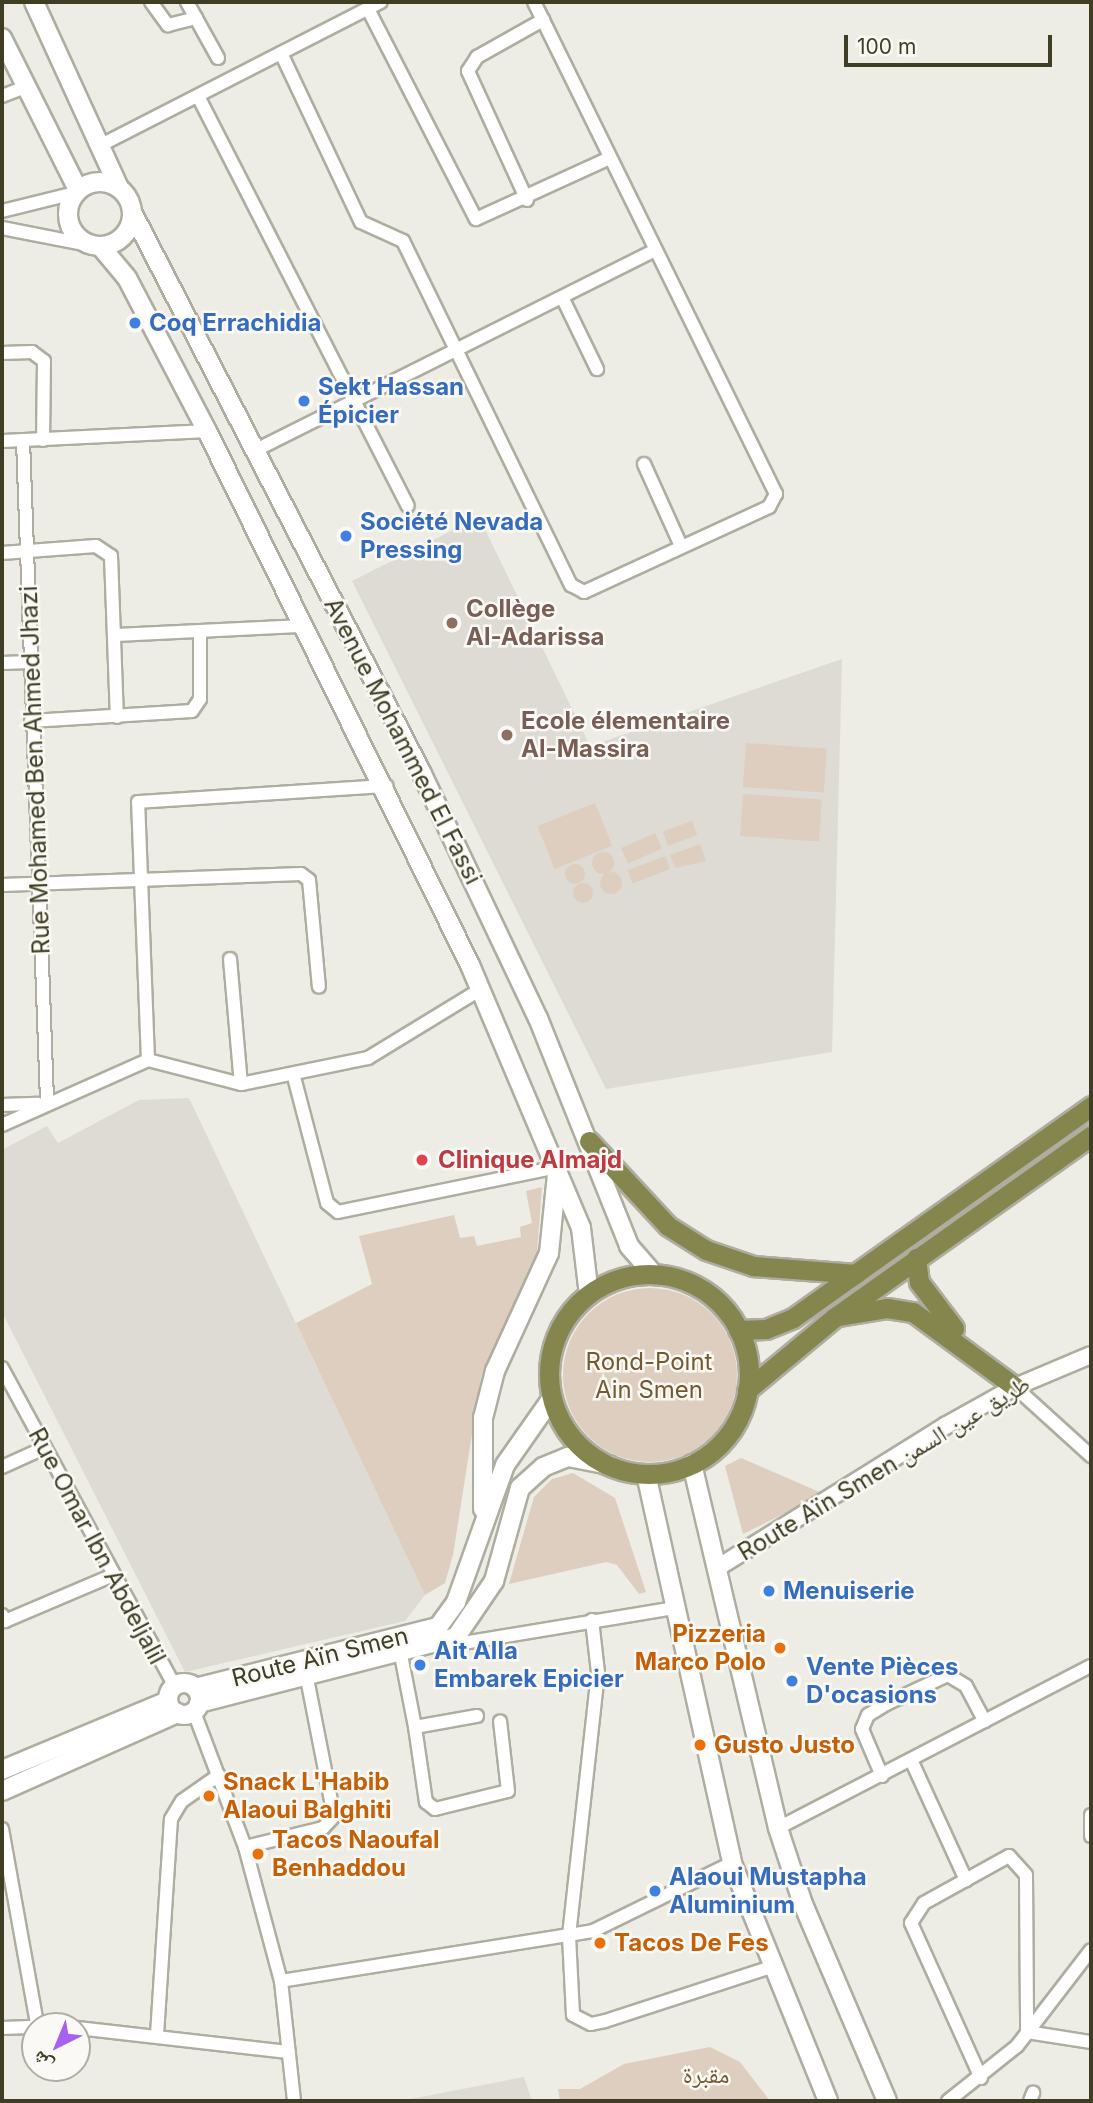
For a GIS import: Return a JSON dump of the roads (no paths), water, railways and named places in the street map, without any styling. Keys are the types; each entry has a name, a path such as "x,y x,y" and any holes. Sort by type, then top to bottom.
{"highway":[{"path":"738,1330 780,1324 856,1274 1091,1106"},
{"path":"747,1390 738,1330 703,1291 654,1275 622,1278 589,1295 569,1314 554,1344 552,1398 571,1436 609,1465 646,1474 692,1464 729,1434 747,1390 835,1317 1091,1136"},
{"path":"589,1141 668,1226 706,1250 753,1266 856,1274"},
{"path":"916,1258 919,1282 934,1309 1015,1387"},
{"path":"835,1317 887,1308 913,1312 1015,1387"}],"main road":[{"name":"Avenue Mohammed El Fassi","path":"34,2 103,144 119,188 258,449 471,875 589,1141 629,1246 654,1275"},
{"path":"2,38 77,192 98,181 119,188"},
{"name":"Avenue Mohammed El Fassi","path":"77,192 69,222 127,278 386,786 481,989 558,1167 586,1243 589,1295"},
{"path":"95,246 124,237 133,214"},
{"path":"483,1514 483,1418 495,1371 549,1253 558,1167"},
{"name":"Route Aïn Smen","path":"185,1701 438,1627 460,1590 483,1514 505,1465 552,1398"},
{"name":"Route Aïn Smen","path":"185,1701 307,1678 409,1653 456,1637 472,1621 494,1581 520,1488 534,1475 568,1457 609,1465"},
{"path":"692,1464 778,1828 803,1904 887,2101"},
{"path":"646,1474 733,1863 828,2101"},
{"path":"2,1770 185,1701"},
{"path":"2,1791 185,1701"}],"street":[{"path":"151,2 168,25 196,18"},
{"path":"187,2 218,58"},
{"path":"103,144 199,98 381,2"},
{"path":"281,53 361,222 403,241 459,348 574,589 584,592 769,508 776,494 534,2"},
{"path":"369,9 468,214 482,219 527,200 610,158"},
{"path":"527,200 468,71 477,57 543,20"},
{"path":"2,96 26,87"},
{"path":"199,98 408,506"},
{"path":"2,211 77,192"},
{"path":"2,228 95,246"},
{"path":"258,449 354,398 563,299 655,250"},
{"path":"563,299 597,369"},
{"path":"2,353 32,352 44,361 43,440"},
{"path":"2,441 207,431"},
{"name":"Rue Mohamed Ben Ahmed Jhazi","path":"23,440 31,722 40,883 43,1102"},
{"path":"644,464 681,546"},
{"path":"2,553 96,546 112,563 117,635 117,717"},
{"path":"117,635 303,626"},
{"path":"31,722 185,714 200,699 200,631"},
{"path":"2,663 30,663"},
{"path":"148,1060 134,815 143,800 386,786"},
{"path":"2,885 306,876 319,987"},
{"path":"230,959 241,1084"},
{"path":"2,1125 43,1102 148,1060 241,1084 294,1077 379,1054 481,989"},
{"path":"294,1077 327,1203 338,1212 558,1167"},
{"path":"2,1105 43,1102"},
{"name":"Route Aïn Smen طريق عين السمن","path":"717,1568 1015,1387 1091,1355"},
{"name":"Rue Omar Ibn Abdeljalil","path":"2,1368 111,1576 185,1701 219,1775 245,1847 281,1980 294,2101"},
{"path":"1015,1387 1091,1456"},
{"path":"2,1467 44,1448"},
{"path":"3,1620 111,1576"},
{"path":"500,1721 508,1791 435,1809 426,1802 415,1727 409,1653 674,1608"},
{"path":"592,1620 594,1723 569,1936 573,2015 591,2024 774,1966"},
{"path":"778,1828 912,1762 1091,1666"},
{"path":"882,1776 862,1729 868,1715 886,1704 947,1675 966,1686 985,1721"},
{"path":"245,1847 323,1828 334,1816 307,1678"},
{"path":"415,1727 477,1717"},
{"path":"912,1762 966,1880"},
{"path":"157,2035 171,1819 182,1801 219,1775"},
{"path":"1091,1815 1091,1836"},
{"path":"2,1829 35,2012"},
{"path":"981,2078 911,1923 924,1903 1009,1856 1023,1866 1031,1992 1027,2032"},
{"path":"281,1980 569,1936 628,1915 733,1863"},
{"path":"948,2101 981,2078 1027,2032 1091,1950"},
{"path":"2,2028 21,2026"},
{"path":"91,2029 289,2052"},
{"path":"1027,2032 1091,2042"}],"place":[{"name":"Coq Errachidia","path":"135,323"},
{"name":"Sekt Hassan Épicier","path":"304,401"},
{"name":"Société Nevada Pressing","path":"346,536"},
{"name":"Collège Al-Adarissa","path":"452,623"},
{"name":"Ecole élementaire Al-Massira","path":"507,735"},
{"name":"Clinique Almajd","path":"422,1160"},
{"name":"Menuiserie","path":"769,1591"},
{"name":"Pizzeria Marco Polo","path":"780,1648"},
{"name":"Ait Alla Embarek Epicier","path":"420,1665"},
{"name":"Vente Pièces D'ocasions","path":"792,1681"},
{"name":"Gusto Justo","path":"700,1745"},
{"name":"Snack L'Habib Alaoui Balghiti","path":"209,1796"},
{"name":"Tacos Naoufal Benhaddou","path":"258,1854"},
{"name":"Alaoui Mustapha Aluminium","path":"655,1891"},
{"name":"Tacos De Fes","path":"600,1943"}],"park label":[{"name":"Rond-Point Ain Smen","path":"649,1376"},
{"name":"مقبرة","path":"706,2075"}]}
